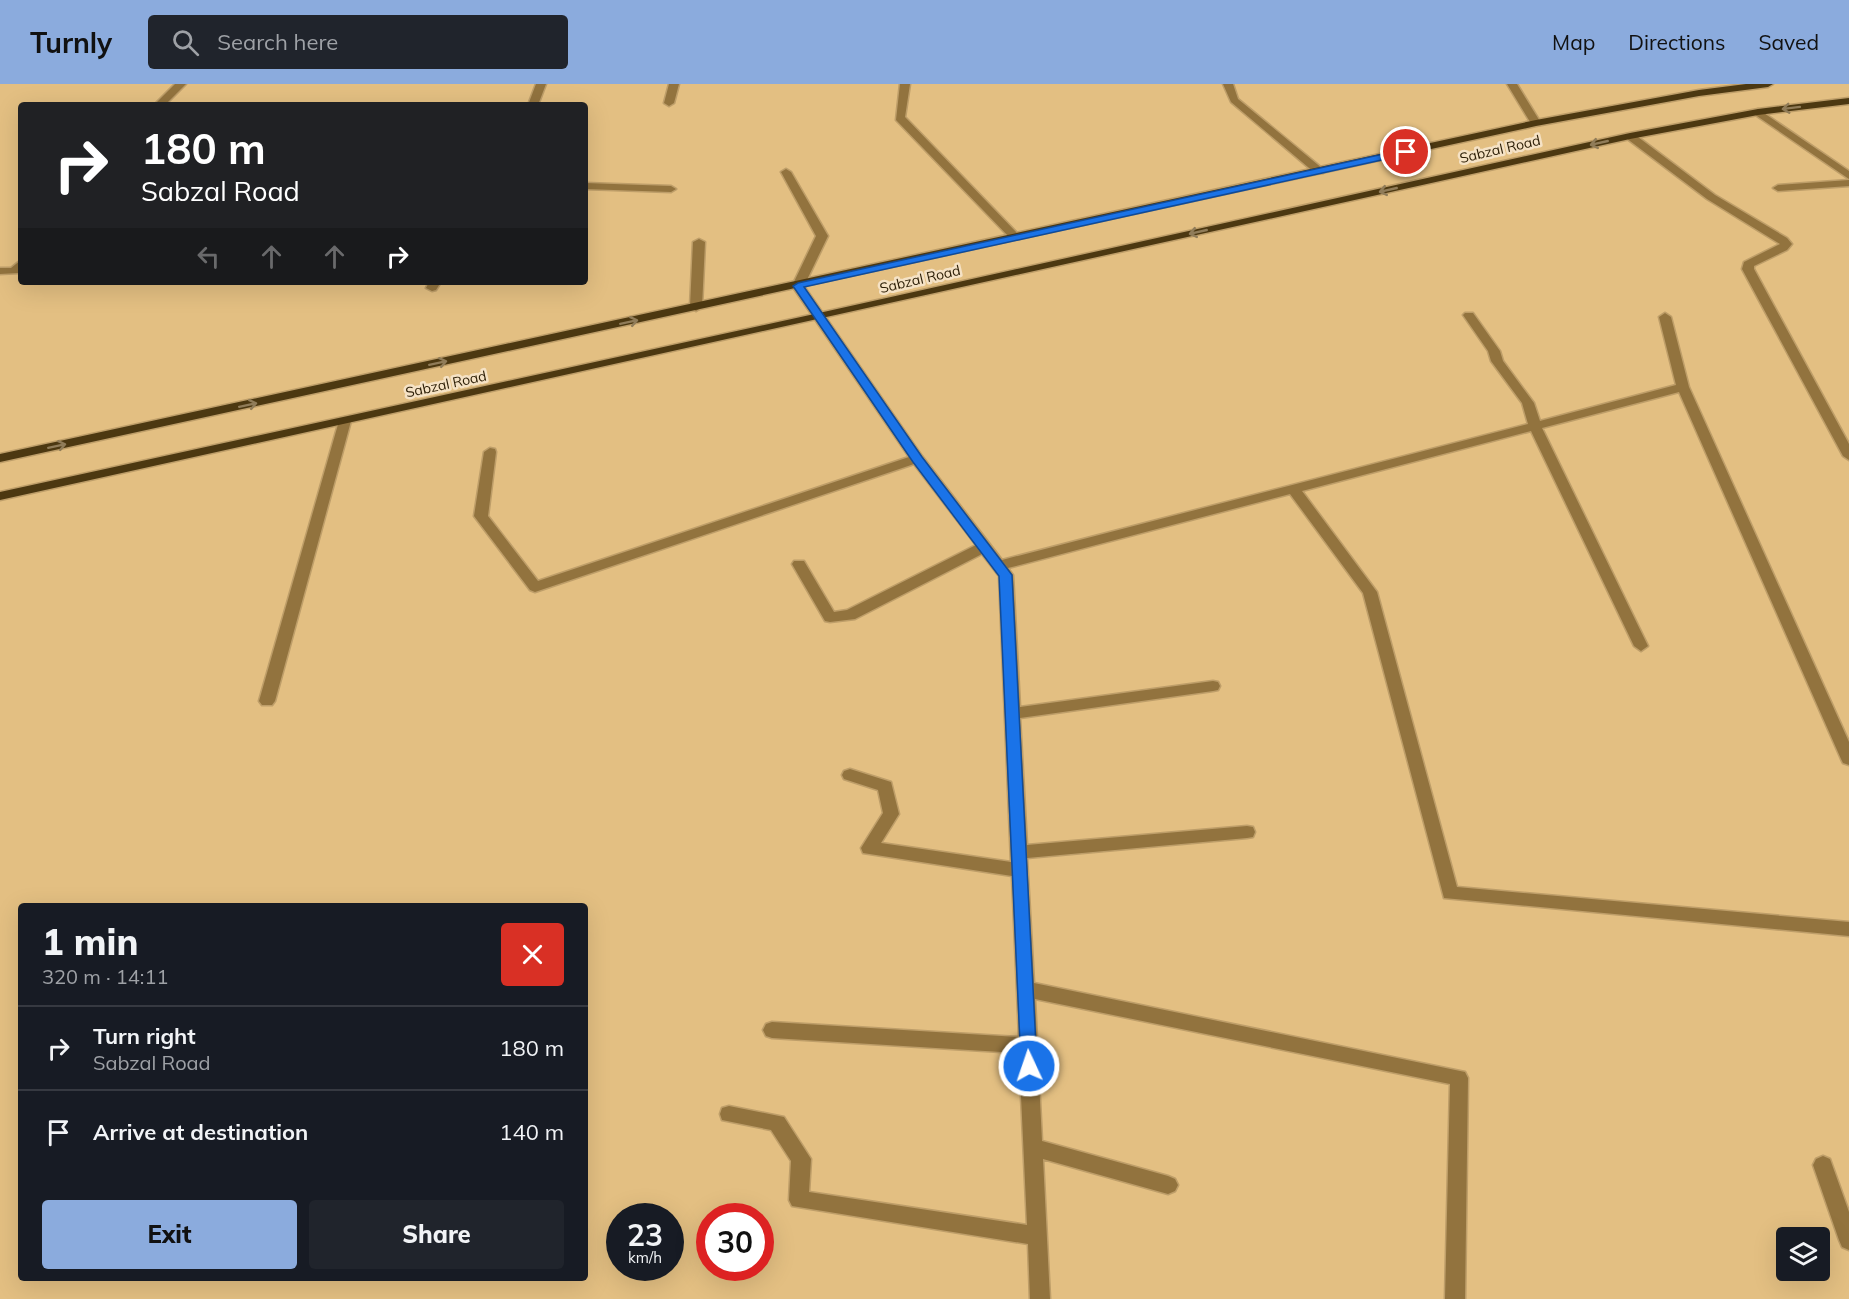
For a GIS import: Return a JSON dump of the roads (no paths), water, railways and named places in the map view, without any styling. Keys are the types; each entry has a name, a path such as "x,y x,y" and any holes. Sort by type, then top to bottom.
{"main road":[{"name":"Sabzal Road","path":"0,458 798,286 1536,123 1699,93 1768,84"},
{"name":"Sabzal Road","path":"0,496 819,317 1630,136 1758,112 1849,101"}],"street":[{"path":"162,102 181,84"},
{"path":"534,102 541,84"},
{"path":"669,103 674,84"},
{"path":"904,84 900,118 1015,237"},
{"path":"1228,84 1234,100 1319,171"},
{"path":"1512,84 1536,123"},
{"path":"1758,112 1849,176"},
{"path":"1630,136 1711,196 1786,244 1783,248 1748,264 1748,268 1849,456"},
{"path":"786,172 822,236 798,286 917,459 1006,575 1040,1299"},
{"path":"1778,188 1849,183"},
{"path":"588,186 670,189"},
{"path":"696,307 699,242"},
{"path":"0,271 14,271 18,266"},
{"path":"1469,315 1494,351 1497,361 1528,403 1535,426 1641,646"},
{"path":"1665,317 1683,387 1849,759"},
{"path":"999,566 1683,387"},
{"path":"267,701 345,421"},
{"path":"490,452 481,516 535,587 917,459"},
{"path":"1293,489 1370,592 1450,893 1849,929"},
{"path":"800,564 830,617 850,615 984,547"},
{"path":"1012,714 1213,686"},
{"path":"850,775 885,786 891,814 868,848 1019,870"},
{"path":"1019,852 1247,832"},
{"path":"1026,988 1459,1078 1455,1299"},
{"path":"772,1030 1028,1046"},
{"path":"729,1114 777,1123 801,1158 799,1200 1037,1236"},
{"path":"1033,1147 1167,1185"},
{"path":"1823,1165 1849,1240"}]}
